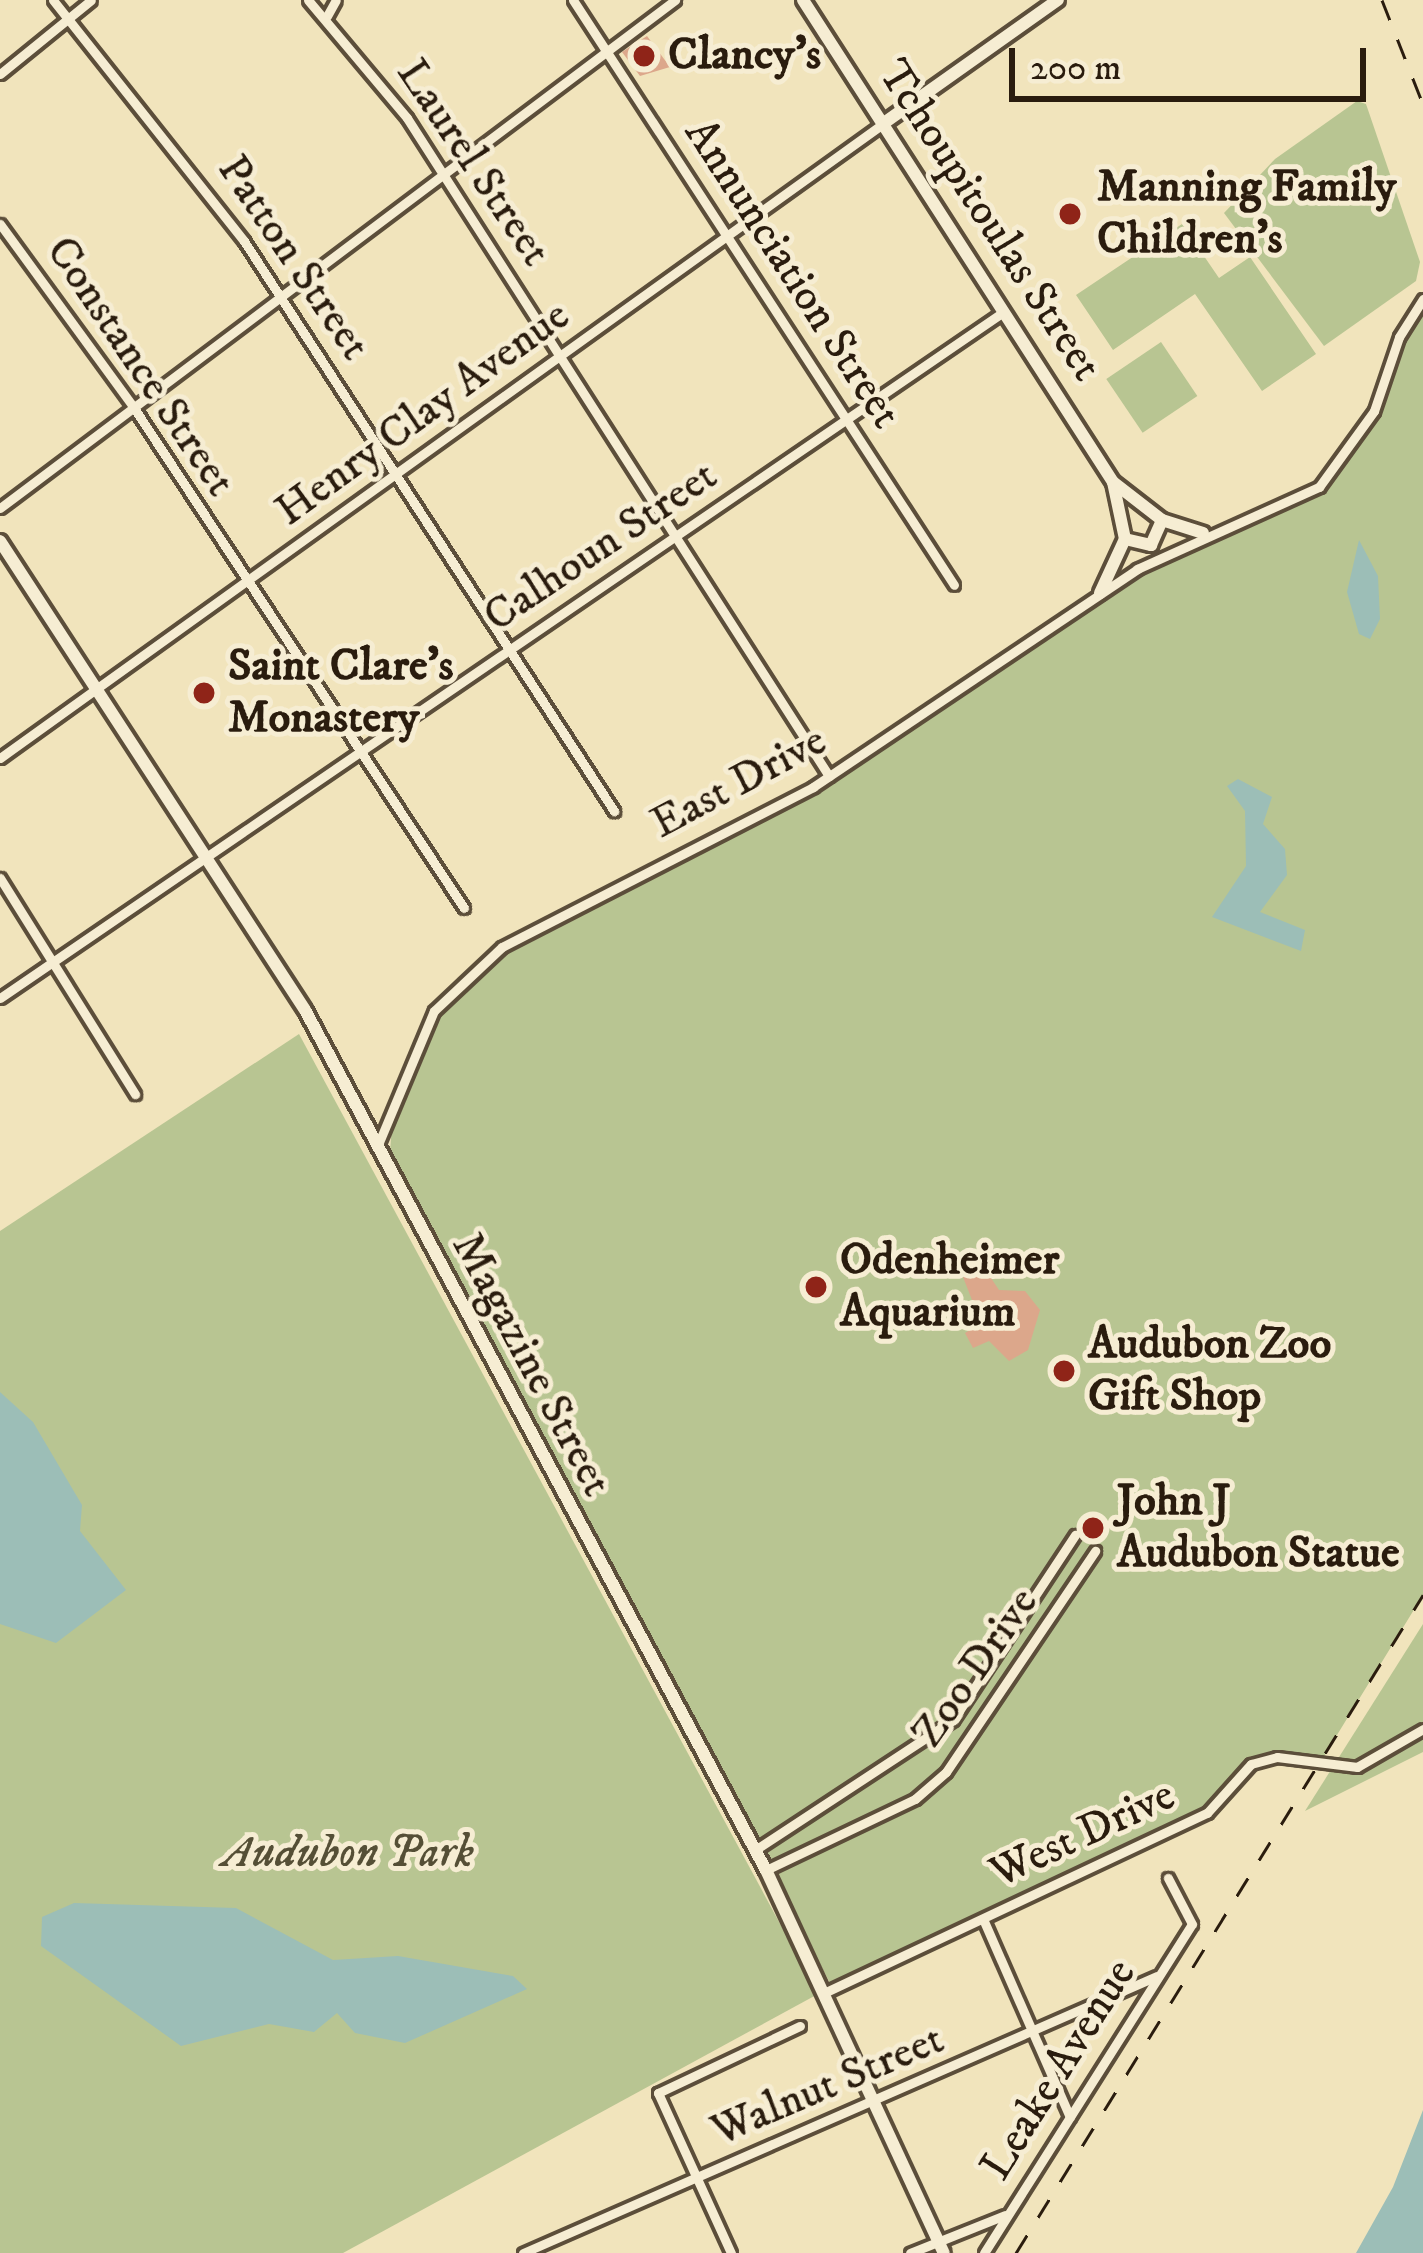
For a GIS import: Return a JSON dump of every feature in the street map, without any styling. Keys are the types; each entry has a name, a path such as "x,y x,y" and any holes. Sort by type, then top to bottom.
{"street":[{"name":"Patton Street","path":"53,0 205,183 399,472 614,811"},
{"path":"0,74 91,0"},
{"name":"Laurel Street","path":"308,0 327,16 444,177 680,533 830,776"},
{"path":"327,16 336,0"},
{"name":"Annunciation Street","path":"573,0 954,585"},
{"path":"0,508 675,0"},
{"name":"Tchoupitoulas Street","path":"802,0 1113,482 1162,520 1203,533"},
{"path":"884,123 1058,0"},
{"name":"Henry Clay Avenue","path":"0,758 884,123"},
{"name":"Constance Street","path":"0,224 134,408 244,584 464,908"},
{"name":"East Drive","path":"377,1147 434,1011 469,971 547,920 830,776 1100,593 1203,533 1299,501 1335,473 1423,299"},
{"name":"Calhoun Street","path":"0,998 1003,313"},
{"name":"Tchoupitoulas Street","path":"1113,482 1125,538"},
{"path":"1100,593 1125,538 1150,545 1162,520"},
{"name":"Magazine Street","path":"0,542 304,1010 766,1870 942,2246"},
{"path":"0,878 135,1094"},
{"name":"Zoo Drive","path":"755,1850 953,1720 1075,1535"},
{"name":"Zoo Drive","path":"766,1870 915,1799 946,1772 986,1725 1095,1550"},
{"name":"West Drive","path":"826,1992 1207,1813 1251,1764 1277,1757 1357,1767 1423,1729"},
{"name":"Leake Avenue","path":"984,2253 1192,1924 1168,1878"},
{"path":"983,1919 1071,2118"},
{"name":"Walnut Street","path":"523,2253 878,2102 1157,1976"},
{"path":"731,2253 658,2092 800,2026"},
{"path":"910,2253 942,2246 1008,2214"}],"green space":[{"path":"1357,101 1366,104 1420,262 1416,281 1324,346 1224,213 1275,159"},
{"path":"1182,224 1219,278 1250,257 1316,354 1262,391 1195,294 1113,350 1076,295"},
{"path":"1423,301 1423,1595 1321,1761 1251,1764 1207,1813 830,1983 390,1152 392,1124 434,1011 502,947 830,776 1159,557 1319,487 1374,411 1407,318"},
{"path":"1161,342 1197,396 1143,433 1106,379"},
{"name":"Audubon Park","path":"299,1034 818,1994 343,2253 0,2253 0,1231"},
{"path":"1423,1624 1423,1752 1305,1811"}],"water":[{"path":"1359,540 1378,576 1380,619 1370,639 1359,634 1347,592"},
{"path":"1238,779 1272,797 1263,824 1285,849 1287,875 1260,912 1305,930 1301,951 1212,917 1246,866 1245,811 1227,786"},
{"path":"0,1392 33,1422 82,1505 80,1531 126,1590 56,1643 0,1624"},
{"path":"74,1903 236,1908 333,1960 398,1956 513,1976 527,1989 405,2043 355,2033 337,2013 314,2032 269,2024 181,2046 41,1946 42,1917"},
{"path":"1423,2110 1423,2253 1356,2253 1393,2187"}],"building":[{"name":"Clancy's","path":"647,36 670,67 640,76 622,52"},
{"path":"983,1266 999,1290 1025,1291 1040,1310 1028,1350 1009,1361 989,1341 973,1348 965,1333 981,1323 963,1277"}],"railway":[{"path":"1382,0 1423,104"},
{"path":"1016,2253 1423,1595"}],"place":[{"name":"Clancy's","path":"644,56"},
{"name":"Manning Family Children's","path":"1070,214"},
{"name":"Saint Clare's Monastery","path":"204,693"},
{"name":"Odenheimer Aquarium","path":"816,1287"},
{"name":"Audubon Zoo Gift Shop","path":"1064,1371"},
{"name":"John J Audubon Statue","path":"1093,1528"}]}
